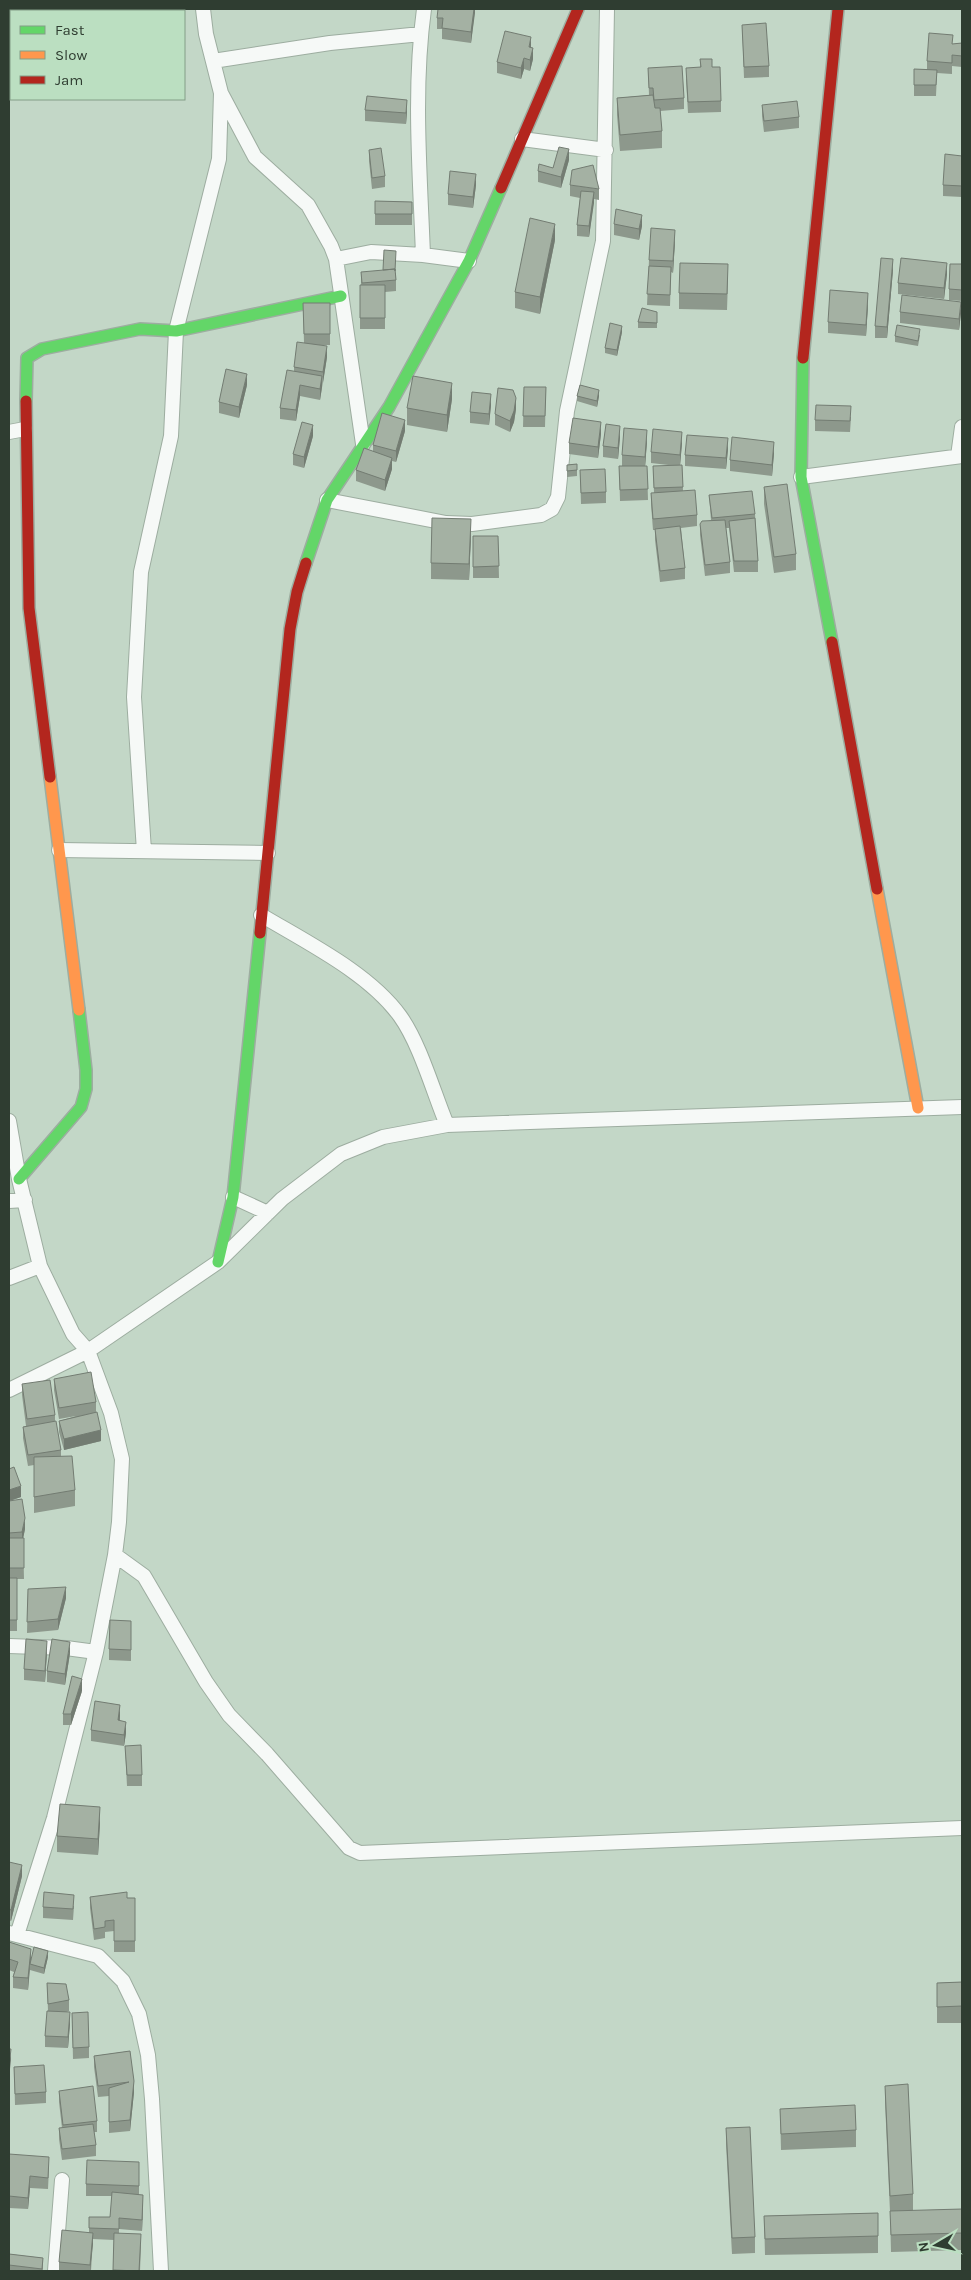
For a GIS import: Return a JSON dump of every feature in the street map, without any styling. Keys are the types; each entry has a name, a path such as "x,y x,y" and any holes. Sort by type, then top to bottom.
{"street":[{"path":"203,9 206,34 221,93 255,157 308,205 331,246 336,259 363,444"},
{"path":"423,255 419,130 421,34 424,9"},
{"path":"218,1262 233,1196 290,629 297,592 327,500 389,407 469,261 578,9"},
{"path":"327,500 446,523 472,524 541,515 552,509 558,497 571,388 603,241 606,150 604,136 606,9"},
{"path":"838,9 802,348 801,477 918,1108"},
{"path":"213,61 339,41 421,34"},
{"path":"144,851 134,697 141,572 171,436 176,331 219,159 221,93"},
{"path":"522,140 606,150"},
{"path":"336,259 370,252 423,255 469,261"},
{"path":"19,1179 81,1106 86,1089 86,1070 29,608 25,429 27,358 42,349 140,329 176,331 342,296"},
{"path":"801,477 960,456 962,427"},
{"path":"9,432 25,429"},
{"path":"58,850 268,853"},
{"path":"261,915 358,975 381,994 400,1016 413,1040 447,1125"},
{"path":"9,1390 88,1351 218,1262 282,1199 341,1154 383,1137 447,1125 962,1107"},
{"path":"9,1121 19,1179 40,1266 73,1334 88,1351 111,1413 122,1459 119,1522 115,1555 96,1652 54,1818 13,1934 98,1956 123,1981 139,2014 148,2055 151,2090 161,2271"},
{"path":"233,1196 268,1213"},
{"path":"9,1202 25,1200"},
{"path":"9,1278 40,1266"},
{"path":"115,1555 144,1576 206,1682 229,1715 267,1754 349,1848 360,1853 962,1828"},
{"path":"9,1646 66,1648 96,1652"},
{"path":"55,2271 62,2180"}],"building":[{"path":"438,9 474,9 471,32 442,28 443,18 437,18"},
{"path":"766,23 769,66 744,67 742,25"},
{"path":"505,31 531,37 529,47 533,48 530,60 524,58 521,68 497,62"},
{"path":"929,33 953,35 952,44 962,43 962,56 952,55 952,63 927,61"},
{"path":"700,59 712,59 712,67 720,67 721,101 688,102 686,68 701,67"},
{"path":"682,66 684,98 654,100 653,88 649,88 648,68"},
{"path":"914,69 937,70 936,85 914,85"},
{"path":"653,95 655,108 660,108 662,131 620,135 617,98"},
{"path":"367,96 407,100 406,113 365,110"},
{"path":"797,101 799,117 764,121 762,105"},
{"path":"559,147 569,149 561,177 538,171 539,164 553,168"},
{"path":"381,148 385,176 372,178 369,150"},
{"path":"945,154 962,156 962,186 943,185"},
{"path":"593,165 599,189 570,185 572,170"},
{"path":"450,171 476,174 473,197 448,194"},
{"path":"581,191 594,192 589,226 577,225"},
{"path":"375,201 412,202 412,214 375,214"},
{"path":"616,209 642,215 639,229 614,224"},
{"path":"530,218 555,224 540,297 515,292"},
{"path":"651,228 675,230 673,261 649,260"},
{"path":"384,250 396,251 395,271 395,269 383,270"},
{"path":"881,258 893,259 887,327 875,326"},
{"path":"901,258 947,263 944,288 898,283"},
{"path":"680,263 728,264 727,294 679,293"},
{"path":"950,264 962,264 962,290 949,289"},
{"path":"649,266 671,267 670,295 647,294"},
{"path":"395,269 396,280 362,283 361,272"},
{"path":"360,285 385,285 385,318 360,318"},
{"path":"830,290 868,293 866,325 828,322"},
{"path":"902,295 961,302 959,319 900,312"},
{"path":"303,303 330,303 330,334 304,334"},
{"path":"642,308 657,312 657,323 638,322"},
{"path":"610,323 622,326 617,350 605,348"},
{"path":"897,325 920,329 918,341 895,336"},
{"path":"297,342 327,346 323,372 294,367"},
{"path":"226,369 247,374 239,407 219,402"},
{"path":"287,370 322,376 320,389 300,385 296,410 280,408"},
{"path":"413,376 452,383 447,415 407,408"},
{"path":"580,385 599,390 597,401 577,396"},
{"path":"524,387 546,387 545,416 523,416"},
{"path":"498,388 513,390 516,398 510,421 495,414"},
{"path":"472,392 491,394 489,414 470,412"},
{"path":"816,405 851,406 850,421 815,420"},
{"path":"382,413 405,420 396,451 373,445"},
{"path":"573,418 601,422 598,447 569,443"},
{"path":"302,422 313,425 304,457 293,454"},
{"path":"606,424 620,426 618,448 603,446"},
{"path":"624,428 647,430 645,457 622,455"},
{"path":"653,429 682,432 680,455 651,452"},
{"path":"687,435 728,438 726,458 685,455"},
{"path":"732,437 774,442 772,465 730,460"},
{"path":"364,448 392,458 385,480 356,470"},
{"path":"577,464 577,470 567,471 567,465"},
{"path":"682,465 683,487 654,488 653,466"},
{"path":"619,466 647,466 648,489 620,490"},
{"path":"605,469 606,492 581,493 580,470"},
{"path":"787,484 796,554 774,557 764,487"},
{"path":"695,490 697,515 653,519 651,493"},
{"path":"752,491 755,514 712,518 709,495"},
{"path":"432,518 471,519 469,564 431,563"},
{"path":"755,518 758,561 734,561 729,521"},
{"path":"725,520 730,562 705,565 700,524 702,521"},
{"path":"680,526 685,568 660,571 655,529"},
{"path":"473,536 498,536 499,566 473,567"},
{"path":"91,1372 96,1402 59,1408 54,1379"},
{"path":"50,1380 55,1415 27,1419 22,1384"},
{"path":"97,1412 101,1430 64,1439 59,1421"},
{"path":"56,1421 61,1450 28,1455 23,1427"},
{"path":"72,1456 75,1490 34,1497 34,1457"},
{"path":"14,1467 21,1486 9,1490 9,1469"},
{"path":"22,1499 25,1518 22,1532 9,1533 9,1501"},
{"path":"9,1538 24,1538 24,1568 9,1568"},
{"path":"9,1578 17,1578 17,1620 9,1620"},
{"path":"66,1587 58,1619 27,1622 28,1589"},
{"path":"110,1620 131,1621 131,1650 109,1649"},
{"path":"26,1639 47,1641 45,1671 24,1669"},
{"path":"52,1639 70,1642 65,1674 47,1671"},
{"path":"72,1676 82,1679 71,1714 63,1714"},
{"path":"95,1701 120,1705 118,1720 126,1722 124,1735 91,1730"},
{"path":"141,1745 142,1775 127,1775 125,1746"},
{"path":"60,1804 100,1807 98,1839 57,1836"},
{"path":"9,1862 22,1865 11,1910 9,1909"},
{"path":"44,1892 74,1895 73,1909 43,1907"},
{"path":"127,1892 127,1898 135,1898 135,1941 114,1941 114,1920 105,1921 105,1927 94,1929 90,1897"},
{"path":"9,1942 31,1949 28,1978 13,1977 18,1962 9,1959"},
{"path":"34,1947 48,1951 44,1968 30,1964"},
{"path":"962,1982 962,2006 937,2007 937,1983"},
{"path":"47,1983 66,1984 69,2000 48,2004"},
{"path":"47,2011 70,2012 68,2037 45,2036"},
{"path":"88,2012 89,2047 73,2048 72,2013"},
{"path":"9,2049 11,2049 9,2067"},
{"path":"130,2051 134,2081 130,2120 109,2122 109,2088 129,2082 98,2086 94,2056"},
{"path":"44,2065 46,2092 15,2094 14,2067"},
{"path":"908,2084 913,2194 890,2196 885,2086"},
{"path":"93,2086 97,2121 63,2125 59,2091"},
{"path":"855,2105 856,2130 781,2134 780,2109"},
{"path":"93,2124 96,2145 62,2149 59,2128"},
{"path":"750,2127 755,2237 732,2238 726,2128"},
{"path":"9,2154 49,2157 48,2178 30,2176 28,2198 9,2196"},
{"path":"87,2160 139,2162 139,2186 86,2184"},
{"path":"112,2192 143,2195 142,2220 119,2218 119,2229 89,2228 89,2217 110,2217"},
{"path":"962,2209 962,2233 891,2235 890,2211"},
{"path":"878,2213 878,2236 765,2239 764,2216"},
{"path":"62,2230 93,2233 90,2265 59,2262"},
{"path":"114,2233 141,2234 139,2271 113,2270"},
{"path":"9,2254 43,2258 42,2269 9,2265"}],"traffic: fast":[{"path":"306,563 327,500 389,407 469,261 501,188"},
{"path":"26,401 27,358 42,349 140,329 176,331 341,296"},
{"path":"803,358 801,477 832,642"},
{"path":"218,1262 233,1197 260,933"},
{"path":"19,1179 81,1107 86,1089 86,1070 79,1010"}],"traffic: slow":[{"path":"50,777 79,1010"},
{"path":"877,889 918,1108"}],"traffic: jam":[{"path":"501,188 578,9"},
{"path":"803,358 838,9"},
{"path":"26,401 29,608 50,777"},
{"path":"260,933 290,629 297,592 306,563"},
{"path":"832,642 877,889"}]}
